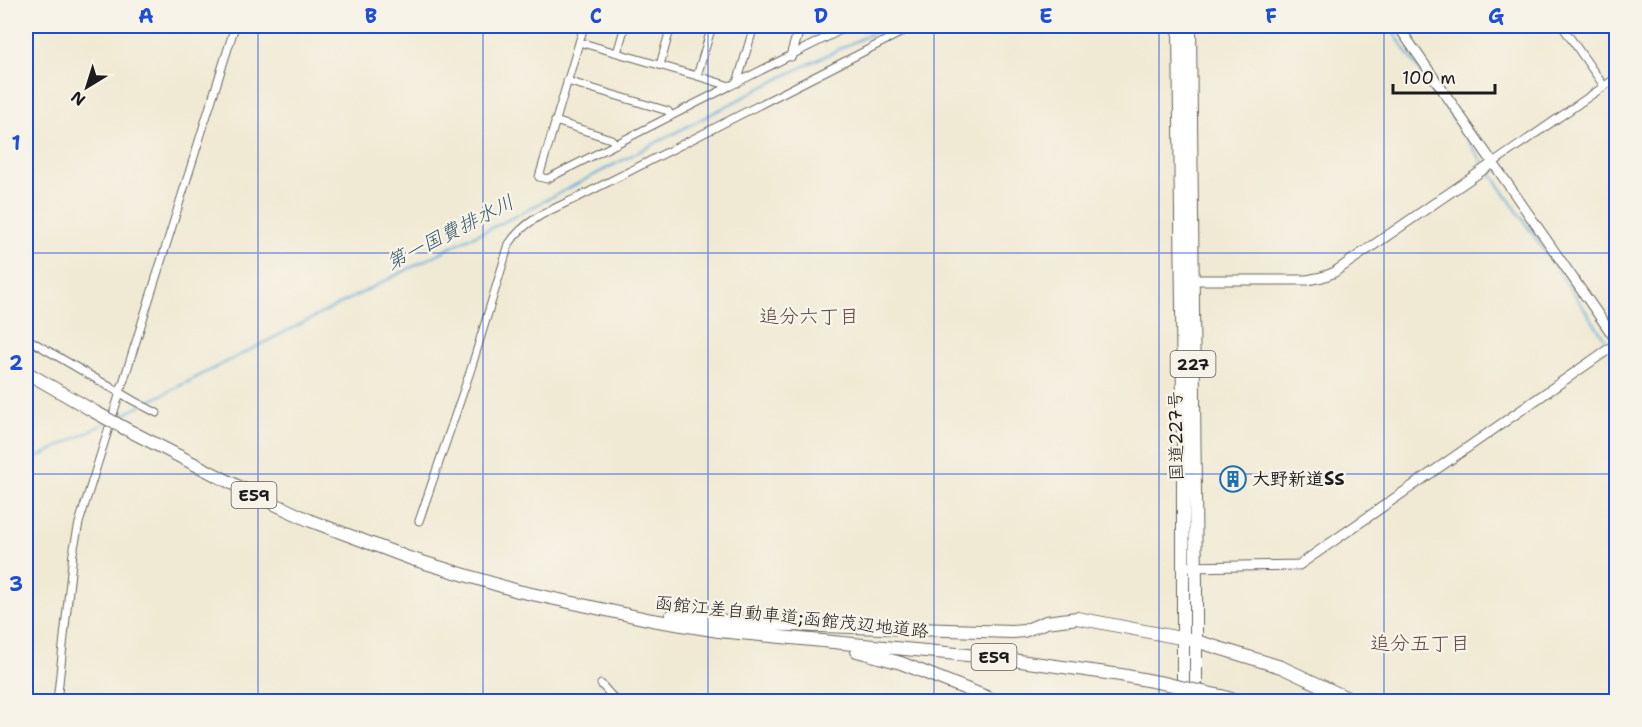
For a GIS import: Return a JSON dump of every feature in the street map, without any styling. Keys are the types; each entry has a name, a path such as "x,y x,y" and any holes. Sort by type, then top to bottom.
{"highway":[{"name":"国道227号","path":"1179,26 1187,280"},
{"name":"国道227号","path":"1190,26 1187,280 1189,567 1190,640 1196,702"},
{"name":"函館江差自動車道;函館茂辺地道路","path":"26,372 126,429 311,521 410,558 518,591 719,631 998,658 1121,675 1241,702"},
{"path":"676,621 1012,632 1024,631 1046,622 1077,618 1190,640 1281,668 1356,702"},
{"name":"国道227号","path":"1183,702 1190,640"},
{"path":"818,641 901,663 999,702"}],"street":[{"path":"57,702 78,523 235,26"},
{"path":"584,26 538,177 547,179 846,26"},
{"path":"617,53 626,26"},
{"path":"660,65 671,26"},
{"path":"697,76 712,26"},
{"path":"733,85 754,26"},
{"path":"791,56 800,26"},
{"path":"419,521 471,369 509,244 522,228 543,214 914,26"},
{"path":"1189,567 1299,565 1617,342 1489,166 1398,26"},
{"path":"1562,26 1604,86"},
{"path":"579,42 733,85"},
{"path":"1187,280 1307,280 1322,278 1333,273 1617,78"},
{"path":"567,81 668,111 671,116"},
{"path":"555,121 611,139 616,144"},
{"path":"26,338 157,413"},
{"path":"601,684 617,702"}],"waterway":[{"name":"第一国費排水川","path":"117,418 500,224 792,72 887,26"},
{"path":"1389,26 1484,164"},
{"path":"1488,169 1607,342"},
{"name":"第一国費排水川","path":"26,463 106,423"}],"place":[{"name":"大野新道SS","path":"1233,479"}],"district":[{"name":"追分六丁目","path":"809,316"},
{"name":"追分五丁目","path":"1420,643"}]}
